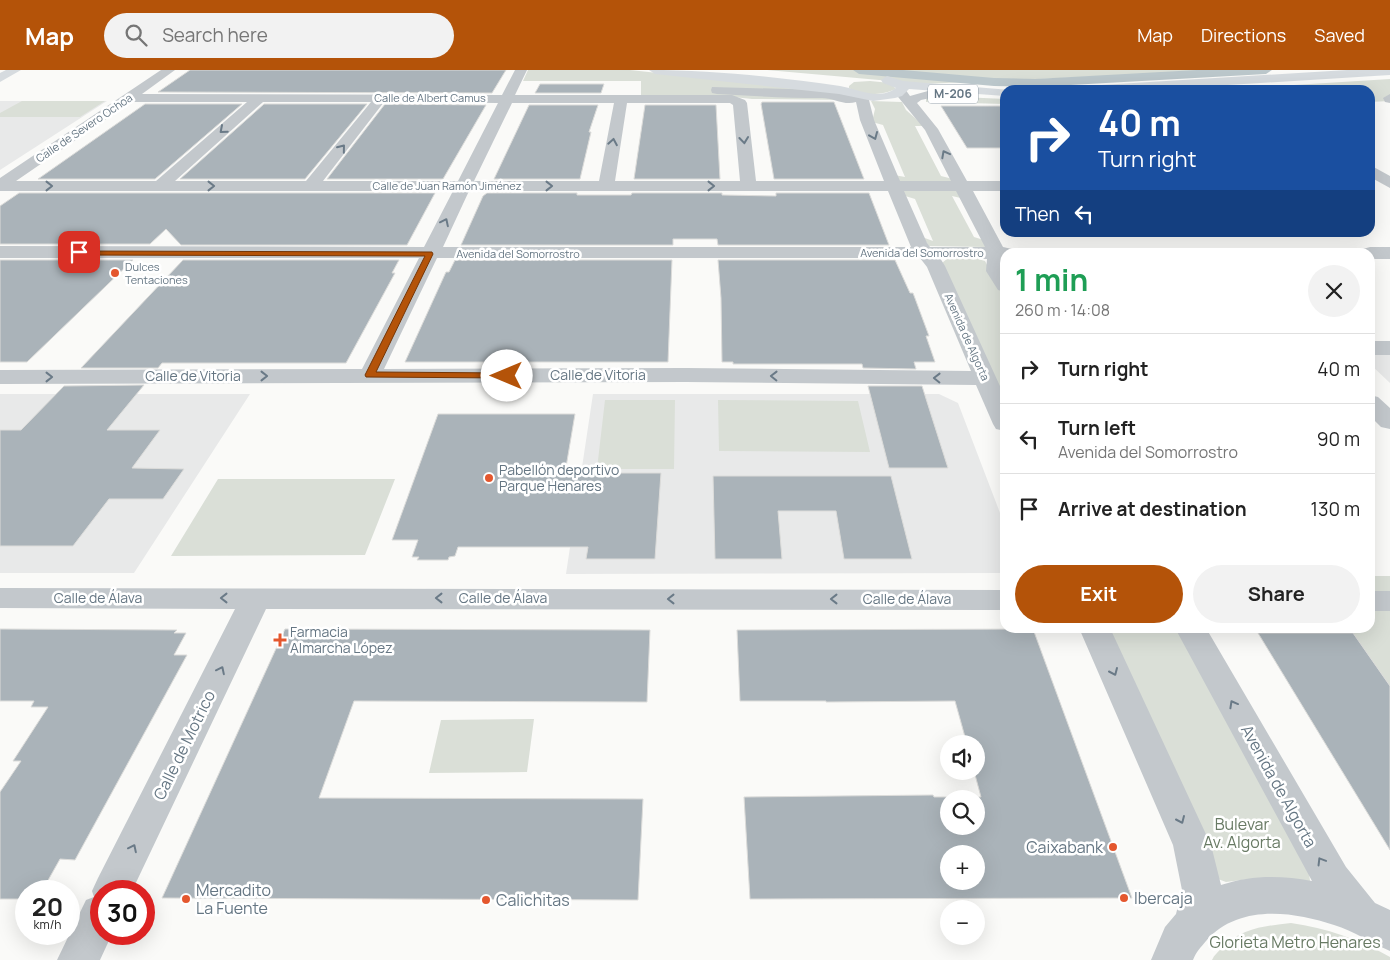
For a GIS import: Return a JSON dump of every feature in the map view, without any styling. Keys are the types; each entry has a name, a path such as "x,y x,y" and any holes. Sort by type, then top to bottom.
{"main road":[{"path":"0,78 15,70"},
{"name":"M-206","path":"655,70 849,91"},
{"name":"M-206","path":"698,70 786,79 880,96 903,93 1000,92"},
{"path":"1170,85 1390,72"},
{"path":"1249,85 1390,76"},
{"name":"M-206","path":"873,79 890,81 903,93"},
{"name":"M-206","path":"935,93 1000,97"}],"street":[{"name":"Calle de Severo Ochoa","path":"0,186 169,70"},
{"path":"370,375 521,70"},
{"path":"646,88 682,93 808,97 849,91"},
{"name":"Avenida de Algorta","path":"849,91 862,100 866,120 918,244 936,266 1000,412"},
{"path":"903,93 917,97 935,93"},
{"path":"903,93 915,111 931,129 993,244 1000,252"},
{"name":"Calle de Albert Camus","path":"128,98 621,98 730,95"},
{"path":"730,95 740,104 749,186"},
{"path":"160,186 260,98"},
{"path":"311,186 382,98"},
{"path":"606,186 621,98"},
{"path":"1375,174 1390,185"},
{"path":"1375,186 1390,185"},
{"name":"Calle de Juan Ramón Jiménez","path":"0,186 1000,186"},
{"name":"Avenida del Somorrostro","path":"0,252 430,254 1000,253"},
{"path":"1375,253 1390,253"},
{"path":"1000,255 995,266 1000,276"},
{"path":"1375,348 1390,348"},
{"name":"Calle de Vitoria","path":"0,376 370,375 985,378"},
{"path":"1375,407 1390,422"},
{"name":"Calle de Álava","path":"0,598 1000,600"},
{"name":"Calle de Motrico","path":"117,880 256,598"},
{"path":"1375,601 1390,601"},
{"path":"1096,633 1192,845 1202,890 1194,922"},
{"name":"Avenida de Algorta","path":"1194,633 1332,880 1375,923"},
{"path":"1172,960 1180,939 1194,922 1212,909 1234,900 1275,894 1323,902 1375,923"},
{"path":"78,960 90,935"}],"shaded area":[{"path":"0,101 107,101 0,170"},
{"path":"1375,354 1390,354 1390,383 1375,369"},
{"path":"0,394 250,394 134,573 0,573"},
{"path":"593,394 939,394 958,403 1000,513 1000,573 566,574"}],"green space":[{"path":"528,70 630,70 834,92 851,100 752,99 724,96 641,96 641,81 523,81"},
{"path":"767,70 1239,70 924,84"},
{"path":"1390,79 1390,101 1375,102 1375,85 1295,85"},
{"path":"854,82 890,83 896,89 885,93 866,94 849,88"},
{"path":"940,96 1000,99 1000,104 926,102 926,98"},
{"path":"22,101 105,101 80,117 0,117 0,113"},
{"path":"871,101 902,102 906,110 924,126 915,126 941,176 953,179 951,182 899,181 894,175 905,177 883,125 872,122 875,109"},
{"path":"956,190 965,199 952,196 974,237 987,241 987,246 929,246 922,237 933,241 915,199 902,195 902,191"},
{"path":"948,258 985,261 1000,289 1000,394 942,263"},
{"path":"605,400 675,400 674,469 597,469"},
{"path":"718,400 858,401 870,452 719,451"},
{"path":"218,479 395,479 365,555 171,556"},
{"path":"1375,576 1390,576 1390,686 1353,633 1375,633"},
{"name":"Bulevar Av. Algorta","path":"1107,633 1182,633 1309,873 1310,881 1258,878 1226,882 1218,879"},
{"path":"534,719 527,772 429,773 441,720"},
{"name":"Glorieta Metro Henares","path":"1291,923 1342,935 1390,957 1390,960 1212,960 1229,941 1245,932"}],"building":[{"path":"190,70 506,70 492,93 158,92"},
{"path":"540,84 604,84 601,93 535,93"},
{"path":"762,102 834,102 864,179 774,179"},
{"path":"145,104 242,104 155,179 38,179"},
{"path":"264,104 367,104 305,179 180,179"},
{"path":"385,104 486,105 443,179 327,179"},
{"path":"529,105 598,105 589,132 591,132 580,179 494,179"},
{"path":"645,105 716,105 720,179 634,179"},
{"path":"941,106 1000,106 1000,148 967,148"},
{"path":"19,193 435,193 407,245 181,245 166,229 150,244 0,244 0,206"},
{"path":"487,193 631,195 632,193 722,193 722,195 776,196 776,193 869,193 889,245 718,245 717,239 673,239 673,245 461,245 483,196"},
{"path":"0,260 133,260 27,362 0,362"},
{"path":"183,260 399,260 392,273 395,273 346,363 162,363 158,368 81,368"},
{"path":"455,260 672,260 668,362 405,362 446,272 449,272"},
{"path":"718,260 895,260 910,293 913,293 929,336 926,336 935,362 914,362 916,369 863,368 862,364 733,364 733,362 722,362 721,298"},
{"path":"144,385 107,430 160,430 132,468 184,469 163,499 109,499 73,546 0,546 0,430 21,430 64,386"},
{"path":"868,386 922,386 948,468 889,468"},
{"name":"Pabellón deportivo Parque Henares","path":"438,414 575,414 565,473 661,473 655,559 586,559 588,547 458,547 455,556 449,557 448,560 417,560 419,557 412,557 418,540 392,540"},
{"path":"713,476 891,476 912,559 844,559 836,511 778,511 782,559 715,559"},
{"path":"0,629 177,630 174,633 186,633 174,655 187,655 75,860 60,859 48,880 15,880 15,899 0,899 0,792 21,761 13,761 48,707 31,707 34,701 0,701"},
{"path":"285,629 650,630 647,702 354,701 319,798 643,799 638,900 162,898"},
{"path":"1000,629 1000,633 1034,633 1132,898 750,899 744,797 933,795 934,797 940,797 940,835 985,835 985,790 979,790 976,780 985,780 985,735 964,735 955,701 740,701 737,630"},
{"path":"1258,633 1353,633 1390,686 1390,850"}],"waterway":[{"path":"859,70 994,82 1035,83 1266,70"}],"place":[{"name":"Dulces Tentaciones","path":"115,273"},
{"name":"Pabellón deportivo Parque Henares","path":"489,478"},
{"name":"Farmacia Almarcha López","path":"280,640"},
{"name":"Caixabank","path":"1113,847"},
{"name":"Ibercaja","path":"1124,898"},
{"name":"Mercadito La Fuente","path":"186,899"},
{"name":"Calichitas","path":"486,900"}],"route":[{"path":"79,252 430,254 370,375 507,376"}]}
